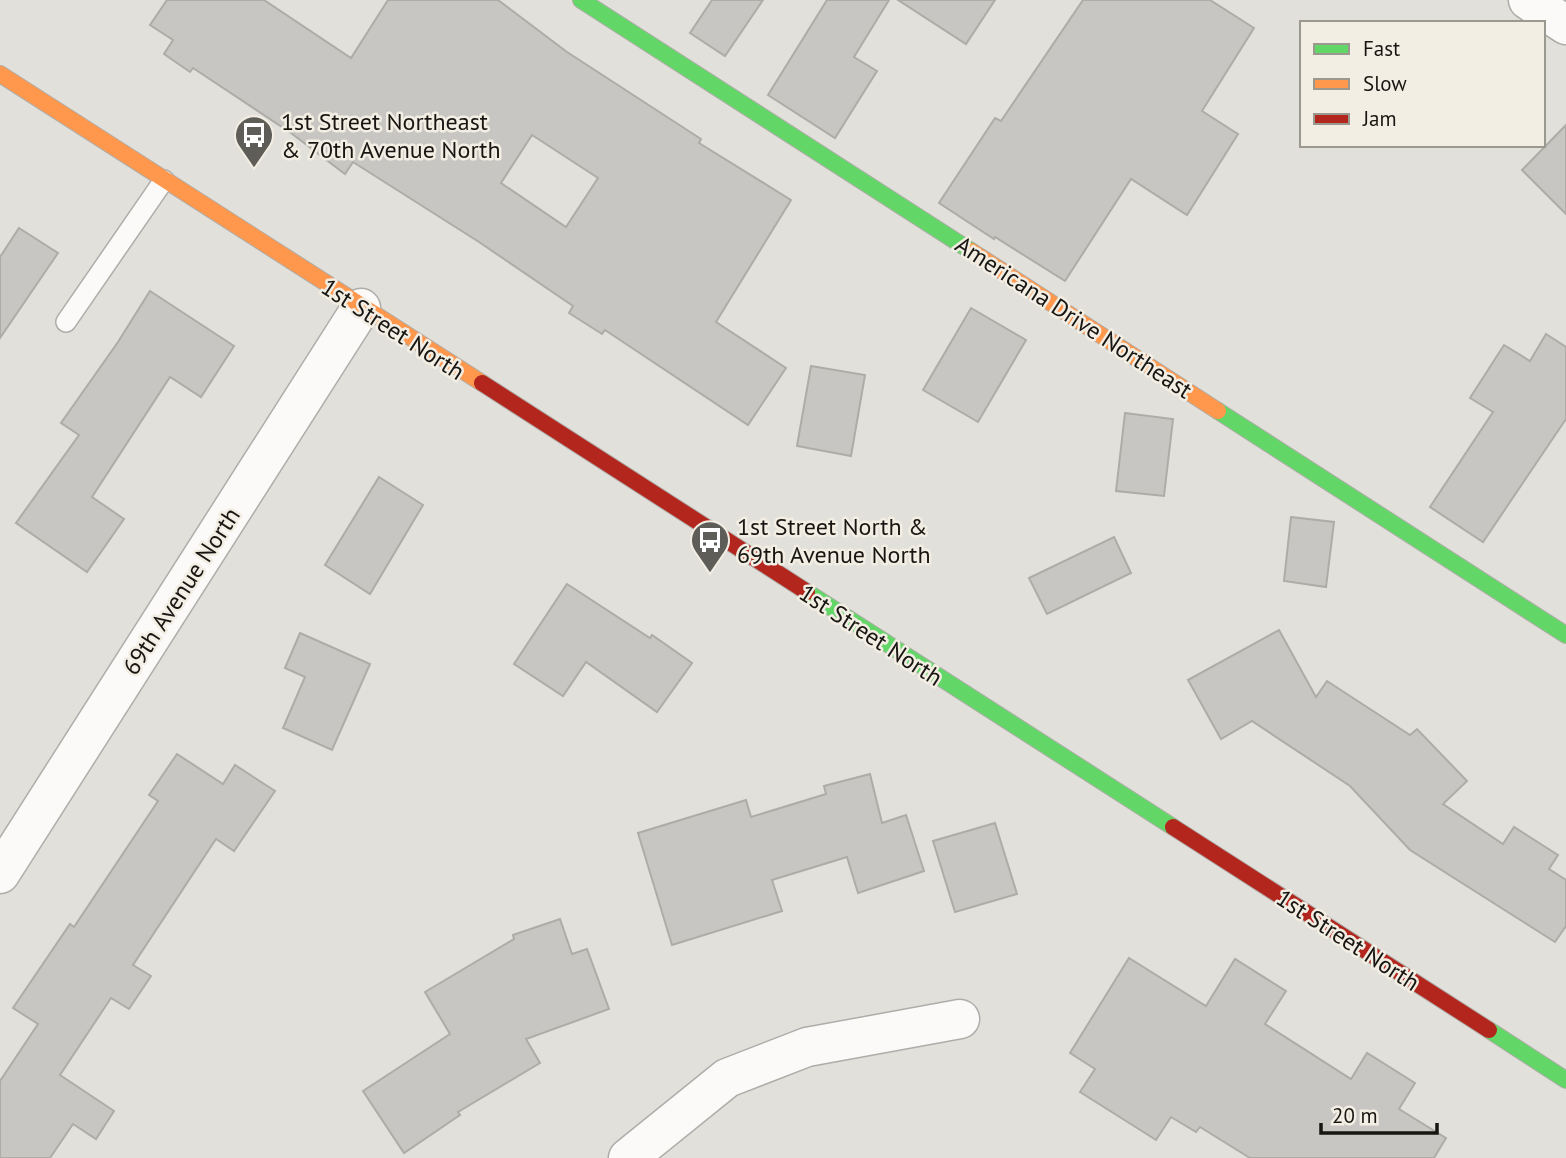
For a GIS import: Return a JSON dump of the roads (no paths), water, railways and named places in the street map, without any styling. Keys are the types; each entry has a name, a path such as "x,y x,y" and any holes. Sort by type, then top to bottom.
{"street":[{"name":"Americana Drive Northeast","path":"581,0 1566,635"},
{"path":"1528,0 1566,25"},
{"name":"1st Street North","path":"0,74 361,309 1566,1080"},
{"name":"69th Avenue North","path":"0,874 361,309"},
{"path":"628,1158 727,1078 807,1047 960,1019"}],"lane":[{"path":"66,322 164,180"}],"place":[{"name":"1st Street Northeast & 70th Avenue North","path":"254,169"},
{"name":"1st Street North & 69th Avenue North","path":"710,574"}]}
